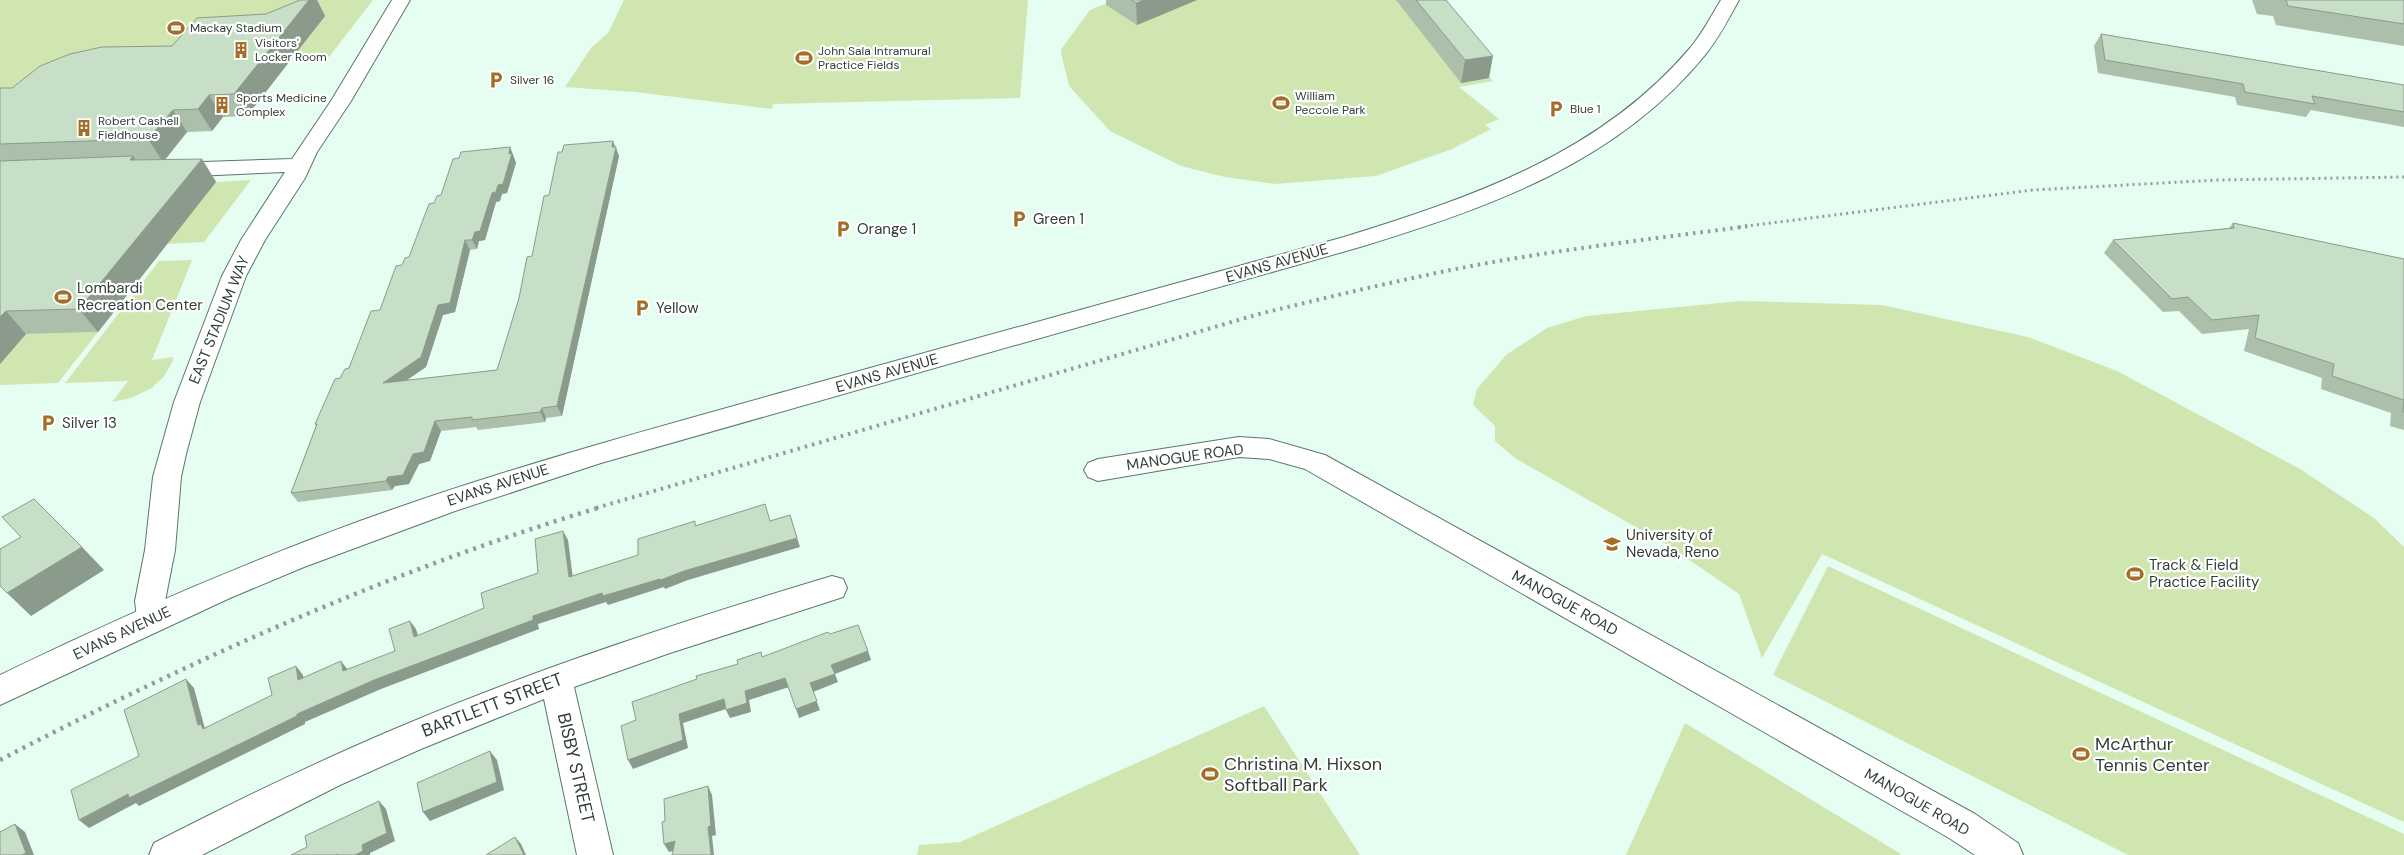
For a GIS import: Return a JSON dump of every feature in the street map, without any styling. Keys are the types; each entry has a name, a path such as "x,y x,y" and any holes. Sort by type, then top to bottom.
{"street":[{"name":"EAST STADIUM WAY","path":"153,618 150,601 160,550 167,478 187,402 243,256 300,165 306,152 341,101 401,0"},
{"name":"EVANS AVENUE","path":"0,691 153,618 332,543 494,486 606,452 1352,242 1464,206 1561,161 1600,138 1641,109 1689,63 1712,33 1730,0"},
{"path":"155,170 300,165"},
{"name":"MANOGUE ROAD","path":"1098,470 1239,447 1269,449 1315,462 1953,822 2005,855"},
{"name":"BARTLETT STREET","path":"167,855 289,792 444,722 725,620 832,588"},
{"name":"BISBY STREET","path":"556,680 595,855"}],"green space":[{"name":"Mackay Stadium","path":"0,0 373,0 329,57 227,59 0,111"},
{"name":"John Sala Intramural Practice Fields","path":"624,0 1028,0 1020,98 773,104 772,109 635,92 565,87 591,48 608,33"},
{"name":"William Peccole Park","path":"1115,0 1447,0 1444,20 1493,81 1459,87 1499,119 1485,125 1491,129 1452,149 1376,176 1276,184 1225,177 1181,166 1110,131 1069,86 1061,53 1062,48 1090,10"},
{"path":"251,180 204,242 167,244 216,182"},
{"path":"192,260 152,360 173,357 173,361 163,378 154,387 131,398 112,402 128,381 65,383 159,261"},
{"name":"Track & Field Practice Facility","path":"1741,301 1882,305 2028,337 2117,371 2300,469 2374,518 2404,547 2404,822 1822,554 1762,658 1739,594 1669,546 1515,458 1495,441 1495,426 1473,405 1477,389 1506,355 1547,328 1586,316"},
{"path":"98,332 58,383 0,385 0,364 26,334"},
{"name":"McArthur Tennis Center","path":"1828,566 2404,834 2404,855 2128,855 1773,675"},
{"name":"Christina M. Hixson Softball Park","path":"1264,706 1360,855 917,855 919,845 960,842"},
{"path":"1685,723 1901,854 1626,855"}],"building":[{"path":"300,0 309,0 234,94 209,95 198,109 173,110 148,139 0,144 0,88 12,88 40,66 70,54 102,47 172,46 197,18 266,14"},
{"path":"1131,0 1144,0 1136,3"},
{"path":"1416,0 1446,0 1493,56 1465,60"},
{"path":"2286,0 2404,0 2404,24 2288,6"},
{"path":"2101,34 2404,85 2404,112 2312,96 2315,104 2245,92 2243,84 2105,60"},
{"path":"613,141 612,147 616,147 557,406 542,408 540,412 472,420 472,417 435,421 424,452 413,454 403,475 388,477 386,481 291,493 317,424 315,424 335,379 340,378 345,369 349,368 371,311 380,310 396,266 402,265 405,258 409,257 429,204 434,203 437,196 441,195 453,159 459,158 461,152 510,147 509,154 512,153 503,184 498,185 496,192 492,193 480,231 475,232 472,240 465,240 450,303 438,305 421,357 383,383 497,370 519,298 527,257 532,256 544,196 549,195 558,152 562,152 564,145"},
{"name":"Lombardi Recreation Center","path":"133,156 130,160 202,159 79,309 6,311 0,317 0,161"},
{"path":"2233,223 2404,259 2404,400 2332,376 2334,364 2255,338 2259,315 2212,320 2188,297 2172,299 2113,240 2234,228"},
{"path":"34,499 82,547 7,593 0,586 0,549 21,537 2,517"},
{"path":"765,504 770,521 790,515 797,538 684,571 661,580 603,596 602,593 533,616 533,620 374,680 297,714 297,716 129,798 128,794 79,820 71,790 139,756 124,710 186,679 198,725 201,724 203,729 272,695 268,678 296,666 298,680 341,661 343,671 395,651 389,629 410,621 414,637 484,608 481,593 538,573 535,539 563,531 569,577 638,555 638,539 695,521 695,526"},
{"path":"858,625 868,651 831,665 835,674 810,683 817,701 796,709 785,678 745,691 747,703 726,710 724,699 679,714 683,740 628,760 621,726 636,720 632,702 697,679 696,676 738,664 737,660 761,652 762,657 828,632 830,634"},
{"path":"490,751 497,782 423,812 417,783"},
{"path":"708,786 711,826 708,827 711,855 672,855 675,841 664,844 662,822 665,821 664,799"},
{"path":"379,801 387,833 362,845 363,851 355,855 291,855 307,847 305,836"},
{"path":"15,824 26,853 22,855 0,855 0,832"},
{"path":"515,837 524,855 486,855"}],"railway":[{"path":"1739,227 2033,190 2218,180 2404,177"},
{"path":"596,508 1259,314 1398,281 1515,258 1749,226"},
{"path":"0,760 146,687 294,619 446,559 601,507"}],"place":[{"name":"Mackay Stadium","path":"176,28"},
{"name":"Visitors' Locker Room","path":"241,50"},
{"name":"John Sala Intramural Practice Fields","path":"804,58"},
{"name":"Silver 16","path":"496,80"},
{"name":"William Peccole Park","path":"1281,103"},
{"name":"Sports Medicine Complex","path":"222,105"},
{"name":"Blue 1","path":"1556,109"},
{"name":"Robert Cashell Fieldhouse","path":"84,128"},
{"name":"Green 1","path":"1019,219"},
{"name":"Orange 1","path":"843,229"},
{"name":"Lombardi Recreation Center","path":"63,297"},
{"name":"Yellow","path":"642,308"},
{"name":"Silver 13","path":"48,423"},
{"name":"University of Nevada, Reno","path":"1612,544"},
{"name":"Track & Field Practice Facility","path":"2135,574"},
{"name":"McArthur Tennis Center","path":"2081,754"},
{"name":"Christina M. Hixson Softball Park","path":"1210,774"}]}
